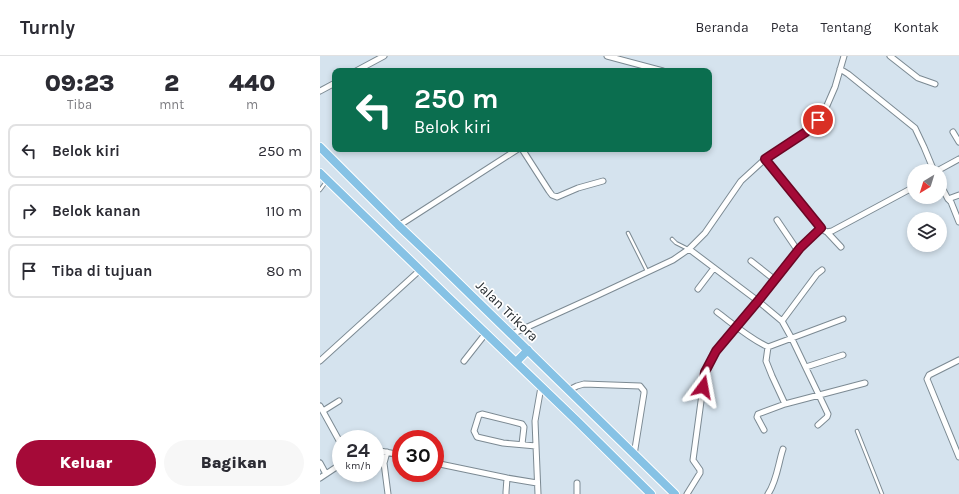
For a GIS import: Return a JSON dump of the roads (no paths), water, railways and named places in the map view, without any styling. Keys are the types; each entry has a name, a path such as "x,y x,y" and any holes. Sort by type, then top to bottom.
{"main road":[{"name":"Jalan Trikora","path":"322,152 438,262 675,494"},
{"path":"320,173 651,494"},
{"path":"516,362 528,350"}],"street":[{"path":"362,68 384,56"},
{"path":"608,56 652,68"},
{"path":"512,334 673,260 689,249 705,233 742,182 765,159 806,132 818,120 825,110 835,87 844,56"},
{"path":"890,56 918,78 935,84"},
{"path":"840,70 848,74 915,128 932,164"},
{"path":"320,91 332,85"},
{"path":"953,132 959,142"},
{"path":"398,225 513,152"},
{"path":"524,152 549,191 557,197 578,188 603,181"},
{"path":"765,159 821,228 827,232 841,248"},
{"path":"947,165 959,159"},
{"path":"827,232 832,231 907,191"},
{"path":"959,195 948,199 951,202 959,222"},
{"path":"777,220 798,251"},
{"path":"687,494 700,473 700,470 693,460 705,372 716,351 798,251 821,228"},
{"path":"689,249 782,321 828,414 827,417 818,425"},
{"path":"751,261 775,280"},
{"path":"698,289 714,268"},
{"path":"320,361 420,270"},
{"path":"782,321 817,274 822,270"},
{"path":"717,312 736,327 768,347 843,319"},
{"path":"464,361 486,333"},
{"path":"768,347 766,361 785,404"},
{"path":"806,367 843,355"},
{"path":"959,360 928,375 928,379 959,457"},
{"path":"764,430 757,417 758,414 785,404 865,383"},
{"path":"569,390 584,384 640,386 642,388 644,392 634,455"},
{"path":"538,494 535,421 541,386"},
{"path":"323,411 339,401"},
{"path":"320,406 333,430"},
{"path":"522,444 524,427 522,424 482,414 480,415 474,431 477,437 504,443 536,446"},
{"path":"768,494 771,490 783,449"},
{"path":"388,494 384,463 386,452 392,453"},
{"path":"320,463 326,474"},
{"path":"444,465 537,483"},
{"path":"320,478 332,470"},
{"path":"506,494 507,478"},
{"path":"577,483 577,494"}],"lane":[{"path":"320,190 328,181"},
{"path":"628,233 648,272"},
{"path":"672,239 689,249"},
{"path":"857,431 882,494"}]}
